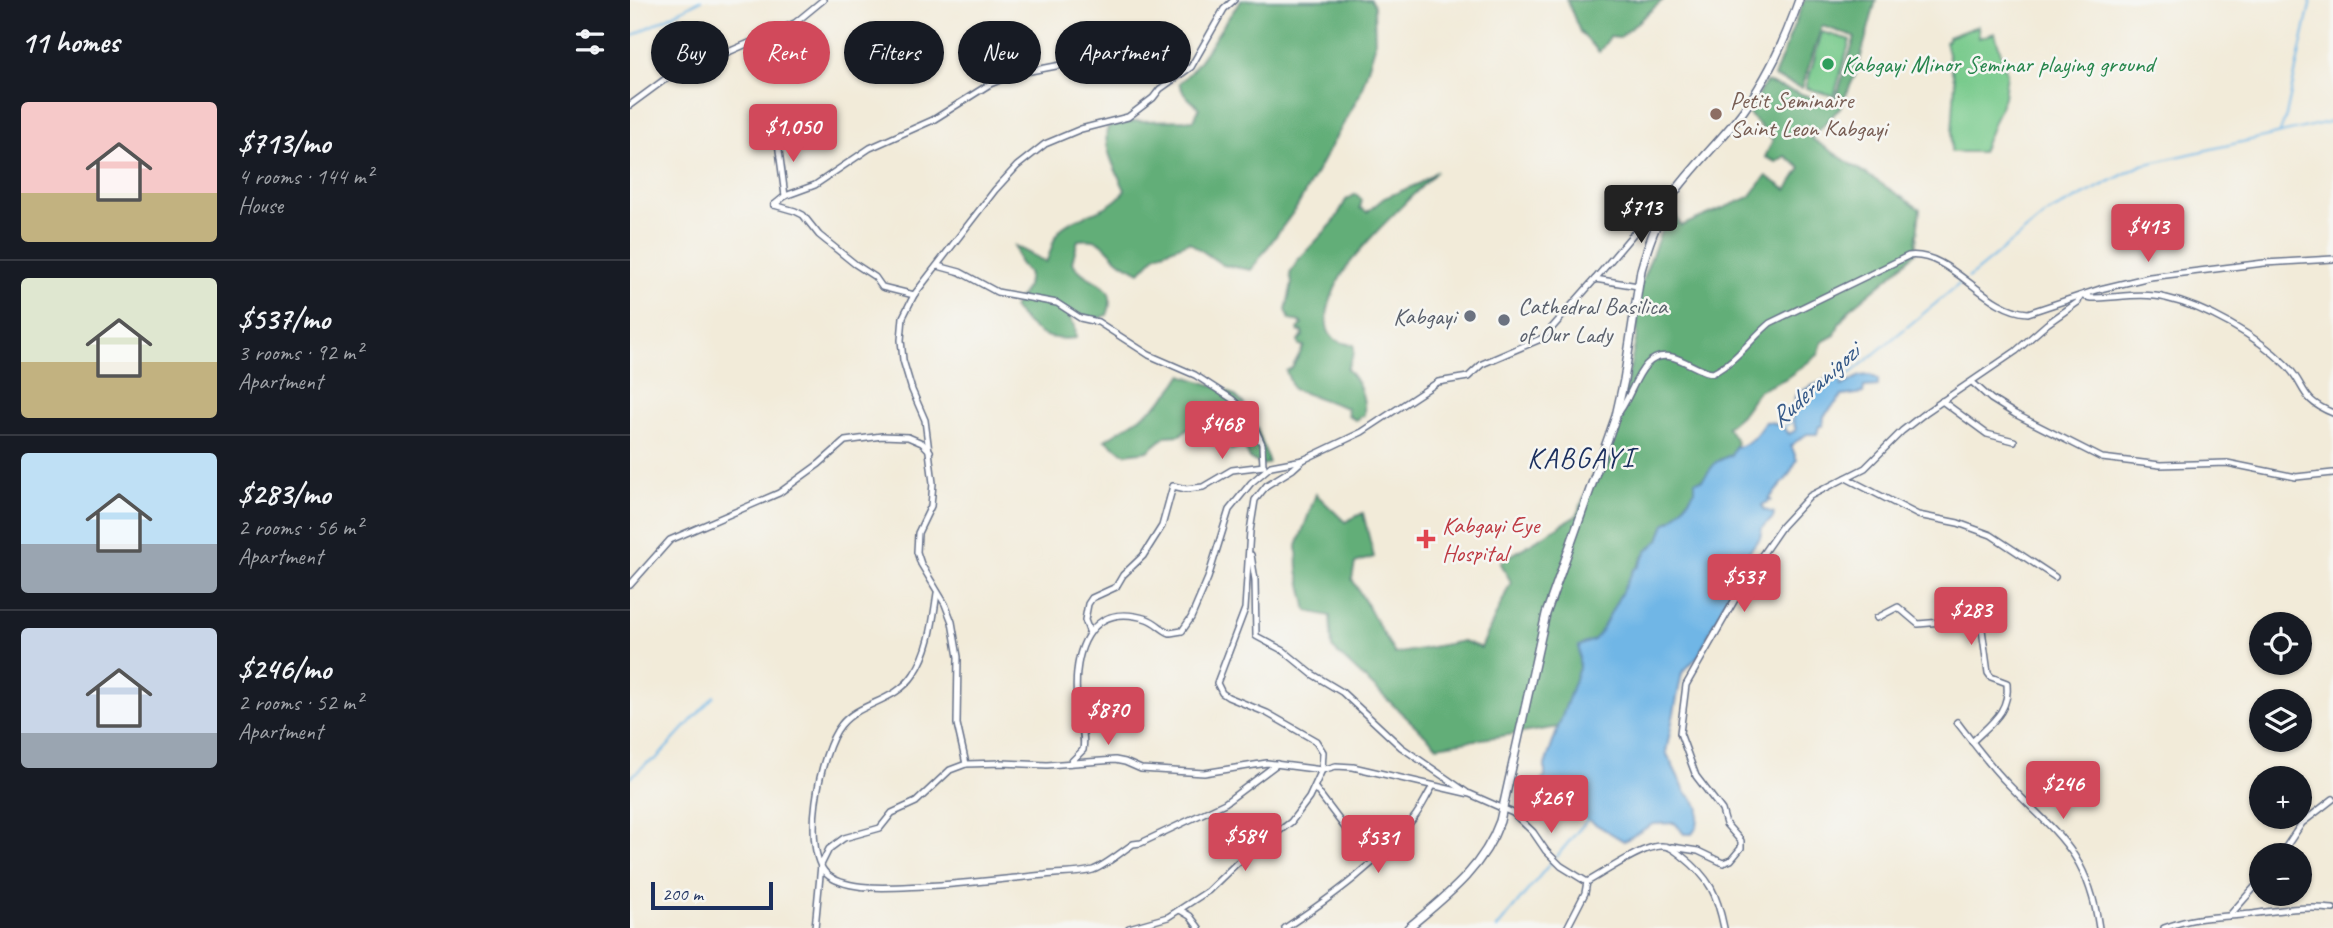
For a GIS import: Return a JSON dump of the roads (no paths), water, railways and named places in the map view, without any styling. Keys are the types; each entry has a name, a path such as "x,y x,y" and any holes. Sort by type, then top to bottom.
{"highway":[{"path":"1408,928 1462,882 1481,861 1494,837 1546,614 1616,416 1646,253 1673,194 1731,127 1755,92 1779,49 1799,0"}],"street":[{"path":"630,105 664,80 796,23 823,0"},
{"path":"1191,67 1224,9 1234,0"},
{"path":"914,295 883,287 875,276 855,264 819,235 803,215 774,205 785,196 811,187 870,148 933,120 990,84 1015,74 1055,66"},
{"path":"966,764 957,724 957,647 948,612 917,552 918,533 931,506 933,492 925,420 906,371 901,340 903,317 914,295 995,190 1037,148 1081,129 1128,117 1168,84"},
{"path":"785,196 776,135 796,129"},
{"path":"1089,631 1085,620 1088,604 1093,598 1116,587 1123,575 1143,555 1162,526 1173,486 1186,489 1203,487 1233,470 1303,460 1362,432 1438,382 1468,377 1482,364 1543,338 1657,206 1673,194"},
{"path":"1616,416 1623,408 1634,382 1656,358 1676,358 1713,373 1770,323 1908,256 1916,255 1937,261 2002,304 2022,312 2110,287 2174,273 2333,259"},
{"path":"938,266 960,272 998,292 1057,303 1080,318 1098,322 1149,355 1195,375 1232,399 1248,415 1262,444 1263,466"},
{"path":"1595,279 1638,286"},
{"path":"1567,928 1583,898 1587,883 1639,852 1653,847 1698,850 1723,863 1731,860 1741,848 1741,841 1726,824 1722,810 1696,776 1690,763 1680,733 1684,693 1686,685 1753,568 1782,526 1810,496 1865,468 1902,431 1941,401 1972,382 2078,302 2081,296"},
{"path":"2081,296 2165,297 2220,320 2249,334 2272,352 2290,368 2312,402 2333,413"},
{"path":"1972,382 2002,406 2102,458 2160,465 2227,464 2296,477 2333,473"},
{"path":"1941,401 1987,434 2014,441"},
{"path":"630,585 670,540 779,493 819,464 845,440 882,436 908,437 922,443 930,451"},
{"path":"1129,928 1157,922 1181,910 1208,891 1237,863 1291,822 1315,788 1322,769 1323,752 1316,741 1267,713 1228,697 1219,688 1218,677 1245,610 1255,500 1267,485 1303,460"},
{"path":"1070,763 1083,750 1083,729 1077,693 1082,651 1089,631 1107,618 1121,617 1150,620 1170,634 1182,631 1191,618 1208,578 1229,510 1251,482 1270,466"},
{"path":"1846,478 1918,515 1958,523 1991,535 2055,577"},
{"path":"1250,549 1255,580 1256,636 1284,650 1312,674 1342,692 1401,747 1470,794"},
{"path":"937,593 926,646 914,675 891,696 843,722 828,749 814,817 815,840 821,865 828,876 841,882 870,887 960,884 1094,869 1133,844 1141,843 1224,803 1278,763"},
{"path":"1877,618 1898,607 1918,624 1974,619 1981,622 1988,673 1991,677 2007,683 2007,700 2003,710 1972,742"},
{"path":"1956,722 2077,858 2094,897 2099,928"},
{"path":"815,928 821,865 825,854 834,844 844,838 880,828 892,813 915,802 950,770 966,764 1047,765 1115,760 1141,769 1204,773 1259,763 1322,769 1336,766 1363,768 1470,794 1503,807 1522,821 1561,866 1587,883"},
{"path":"1286,928 1375,860 1407,827 1433,786"},
{"path":"1315,788 1358,845 1375,860"},
{"path":"2288,843 2302,822 2333,799"},
{"path":"1672,847 1710,883 1720,908 1724,928"},
{"path":"2230,915 2249,894"},
{"path":"2164,928 2191,918 2288,908 2333,909"},
{"path":"1181,910 1199,928"}],"water":[{"path":"1870,375 1878,379 1878,386 1864,387 1863,393 1842,396 1824,416 1823,426 1819,426 1817,434 1807,434 1791,445 1797,460 1787,478 1769,499 1771,500 1762,505 1764,510 1774,513 1773,518 1762,528 1760,538 1747,554 1699,655 1682,673 1666,752 1686,793 1699,808 1697,827 1692,834 1684,834 1675,823 1653,824 1624,841 1535,788 1545,777 1545,765 1579,668 1579,646 1594,640 1601,631 1634,569 1659,540 1665,524 1672,520 1688,501 1695,490 1695,481 1702,480 1716,462 1731,455 1735,447 1749,442 1765,422 1778,425 1789,434 1796,430 1791,414 1794,411 1795,396 1799,393 1831,376 1838,376 1842,386 1860,376"}],"waterway":[{"path":"630,37 701,0"},
{"path":"2280,132 2286,116 2311,0"},
{"name":"Ruderanigozi","path":"1968,278 2046,214 2142,165 2333,121"},
{"name":"Ruderanigozi","path":"1840,382 1963,281"},
{"name":"Ruderanigozi","path":"1783,428 1792,421"},
{"path":"630,778 656,759 714,696"},
{"name":"Ruderanigozi","path":"1556,857 1588,819"},
{"name":"Ruderanigozi","path":"1497,928 1552,861"}],"place":[{"name":"Kabgayi Minor Seminar playing ground","path":"1828,64"},
{"name":"Petit Seminaire Saint Leon Kabgayi","path":"1716,114"},
{"name":"Kabgayi","path":"1470,316"},
{"name":"Cathedral Basilica of Our Lady","path":"1504,320"},
{"name":"Kabgayi Eye Hospital","path":"1426,539"}],"district":[{"name":"KABGAYI","path":"1581,457"}]}
